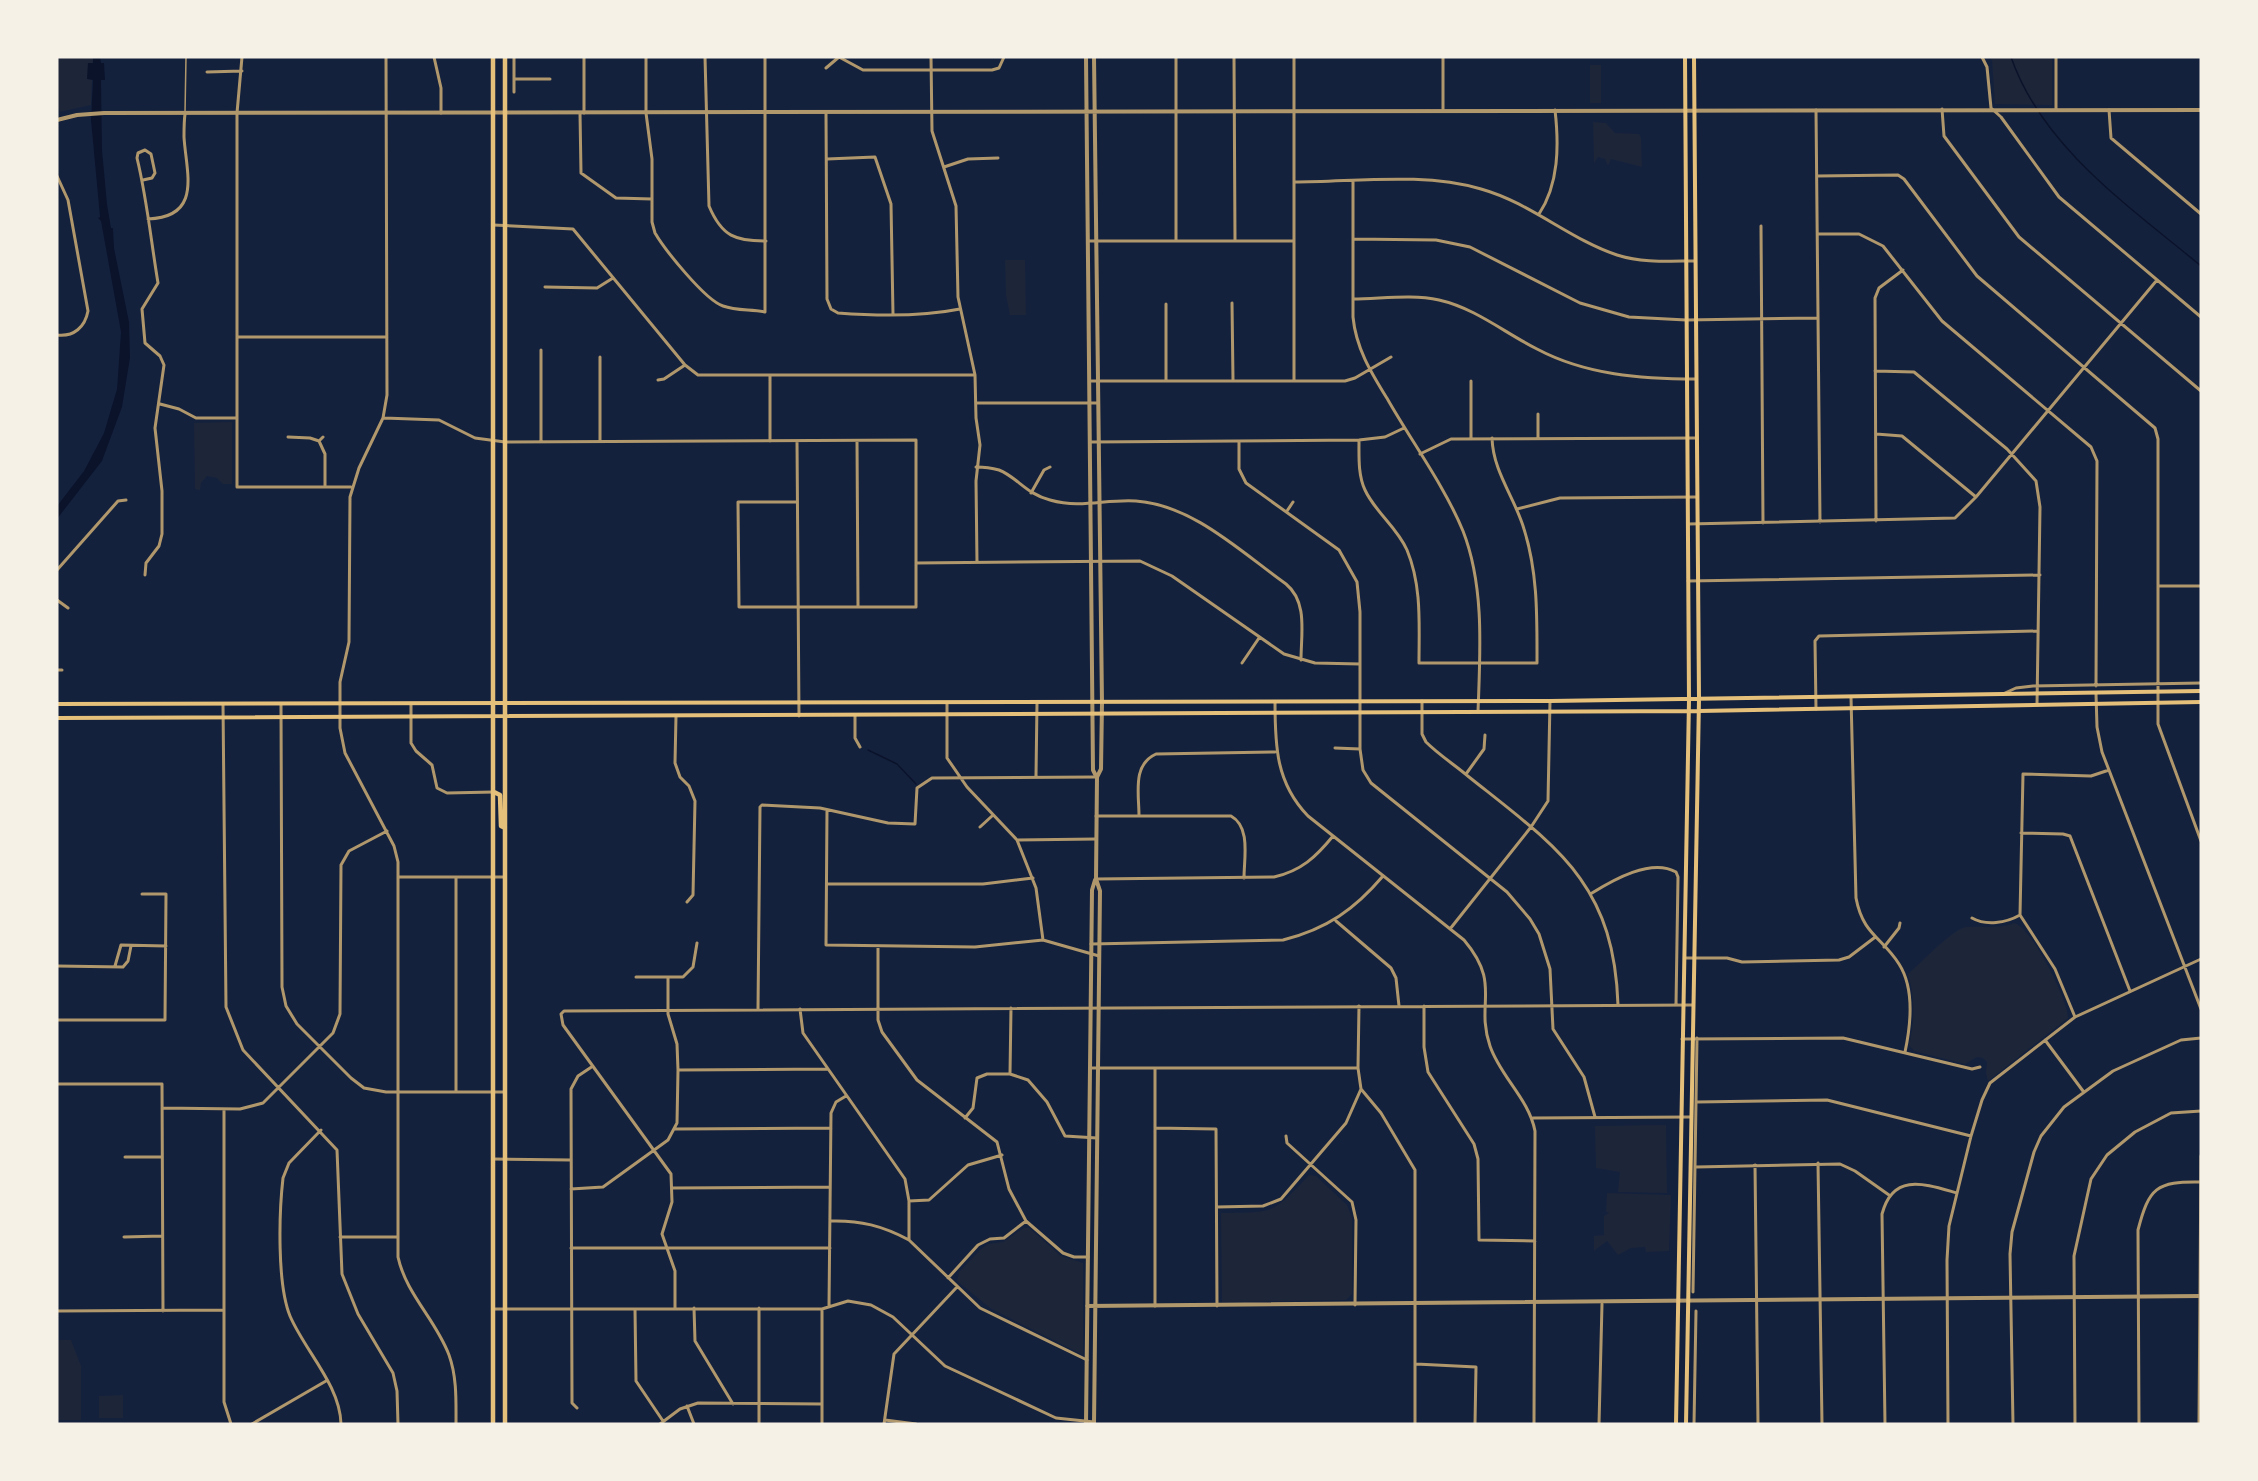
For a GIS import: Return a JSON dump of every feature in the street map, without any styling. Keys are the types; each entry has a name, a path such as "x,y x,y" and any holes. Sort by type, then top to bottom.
{"main road":[{"path":"493,57 495,704 493,1424"},
{"path":"505,57 505,1424"},
{"path":"1676,1424 1689,711 1685,57"},
{"path":"1686,1424 1691,1038 1699,711 1694,57"},
{"path":"57,704 799,705 1422,702 2201,691"},
{"path":"57,718 1699,711 2095,706 2201,702"},
{"path":"494,792 500,795 501,824 505,828"}],"street":[{"path":"242,57 237,113 237,487 352,487"},
{"path":"386,57 387,395 383,418 352,487 349,642 340,682 340,736 345,753 397,854 398,1257 404,1276 449,1355 455,1386 456,1424"},
{"path":"434,57 441,88 441,113"},
{"path":"514,57 514,92"},
{"path":"584,57 581,173 616,198 652,199"},
{"path":"646,57 646,113 652,159 652,222 655,233 706,294 719,305 735,310 765,312 765,57"},
{"path":"705,57 705,112 710,166 710,206 713,216 733,238 741,241 766,241"},
{"path":"826,68 838,57 863,70 999,68 1004,57"},
{"path":"931,57 934,140 952,188 958,218 956,272 960,309 975,375 980,445 976,467 977,562"},
{"path":"1086,57 1093,770 1097,777"},
{"path":"494,1309 822,1309 848,1301 871,1305 893,1317 945,1366 1056,1418 1094,1423 1100,891 1096,879 1096,816 1097,777 1101,769 1102,703 1094,57"},
{"path":"1176,57 1176,241"},
{"path":"1234,57 1235,240"},
{"path":"1294,57 1294,380"},
{"path":"1443,57 1443,111"},
{"path":"1982,57 1987,67 1991,108 2001,117 2059,197 2201,317"},
{"path":"2056,57 2056,109"},
{"path":"207,72 242,71"},
{"path":"514,79 550,79"},
{"path":"57,120 89,113 505,114 1942,108 2201,110"},
{"path":"1942,108 1944,136 2019,237 2201,391"},
{"path":"1539,214 1549,197 1556,171 1555,110"},
{"path":"1816,110 1820,522"},
{"path":"2109,110 2111,138 2201,214"},
{"path":"826,112 828,298 831,309 838,313 893,314 931,314 960,309"},
{"path":"148,219 162,218 175,212 187,194 185,114"},
{"path":"143,180 152,178 155,173 151,154 145,150 137,156 143,180 158,285 146,299 142,309 145,343 160,356 164,365 155,434 162,491 162,534 159,546 146,563 145,575"},
{"path":"827,159 875,157 891,204 893,314"},
{"path":"945,167 968,159 999,158"},
{"path":"1817,176 1898,175 1977,276 2155,428 2158,439 2157,693 2159,728 2201,841"},
{"path":"57,176 68,200 88,311 79,330 67,335 57,335"},
{"path":"1294,182 1417,180 1456,183 1488,191 1539,214 1577,237 1620,256 1656,261 1695,261"},
{"path":"1353,182 1353,299 1356,339 1370,370 1463,531 1473,563 1478,595 1478,712"},
{"path":"493,225 565,227 573,230 685,365 692,372 704,377 975,375"},
{"path":"1761,226 1763,523"},
{"path":"1818,234 1859,234 1883,246 1942,321 2091,447 2097,461 2096,686"},
{"path":"1353,239 1422,239 1458,243 1480,250 1558,293 1592,308 1629,317 1686,320 1818,318"},
{"path":"1088,241 1294,241"},
{"path":"1876,521 1875,298 1879,288 1903,270"},
{"path":"545,287 597,288 613,278"},
{"path":"1688,524 1950,519 1958,515 1976,497 2157,280"},
{"path":"1353,299 1438,300 1471,312 1544,353 1576,365 1621,375 1696,378"},
{"path":"1232,303 1233,380"},
{"path":"1166,304 1166,381"},
{"path":"237,337 387,337"},
{"path":"541,350 541,442"},
{"path":"600,357 600,441"},
{"path":"1090,381 1345,381 1370,370 1391,357"},
{"path":"658,380 664,379 685,365"},
{"path":"1875,371 1914,372 2012,453 2036,481 2040,507 2037,706"},
{"path":"770,376 770,441"},
{"path":"1471,381 1471,439"},
{"path":"976,403 1098,403"},
{"path":"159,404 179,409 196,418 237,418"},
{"path":"1538,414 1538,438"},
{"path":"383,418 439,420 475,438 505,442 916,440 916,607 739,607 738,502 797,502"},
{"path":"1091,442 1359,440 1385,437 1404,428"},
{"path":"1876,434 1902,436 1976,497"},
{"path":"288,437 310,438 319,441 325,454 325,487"},
{"path":"319,441 323,437"},
{"path":"1359,440 1360,468 1365,490 1401,538 1415,576 1418,591 1419,663 1537,663 1535,580 1531,554 1518,509 1496,466 1492,438"},
{"path":"1420,454 1446,440 1697,438"},
{"path":"797,441 799,716"},
{"path":"857,441 858,606"},
{"path":"1239,441 1239,469 1242,478 1253,489 1339,550 1349,564 1359,596 1360,749 1363,770 1371,783 1491,879 1521,907 1539,934 1550,969 1553,1029 1584,1077 1595,1117"},
{"path":"976,467 1002,472 1031,493 1067,504 1091,505 1099,501 1136,501 1176,510 1196,520 1293,589 1301,605 1301,660"},
{"path":"1031,493 1044,470 1050,467"},
{"path":"1518,509 1560,498 1697,497"},
{"path":"57,570 118,501 126,500"},
{"path":"1287,511 1293,502"},
{"path":"916,563 1132,560 1162,569 1277,650 1301,660 1330,664 1360,664"},
{"path":"1688,581 2040,575"},
{"path":"2158,586 2201,586"},
{"path":"57,600 68,608"},
{"path":"1816,709 1815,641 1819,636 2038,631"},
{"path":"1242,663 1259,638"},
{"path":"2004,694 2016,688 2038,686 2201,683"},
{"path":"2096,694 2098,735 2109,770 2201,1009"},
{"path":"1851,697 1855,891 1862,920 1874,938 1899,963 1907,980 1911,1019 1905,1052"},
{"path":"1450,929 1531,827 1548,801 1550,701"},
{"path":"1275,702 1275,752 1283,779 1297,804 1333,836 1450,929 1468,946 1482,967 1486,983 1486,1029 1494,1056 1533,1118 1536,1145 1534,1424"},
{"path":"1422,702 1422,734 1426,742 1561,853 1592,893 1603,918 1613,951 1618,1005"},
{"path":"947,703 947,758 958,776 992,816 1017,840 1033,878 1043,940"},
{"path":"1035,776 1037,703"},
{"path":"223,704 226,1007 243,1050 332,1142 340,1158 340,1262 348,1294 393,1373 398,1392 398,1424"},
{"path":"281,704 282,987 288,1012 351,1078 364,1088 374,1091 398,1092 505,1092"},
{"path":"411,704 411,743 432,765 437,788 447,793 494,792"},
{"path":"855,715 855,738 860,747"},
{"path":"676,716 675,763 680,777 689,786 695,801 693,895 687,902"},
{"path":"1466,774 1484,749 1485,735"},
{"path":"1335,748 1360,749"},
{"path":"1139,816 1140,771 1146,761 1156,754 1275,752"},
{"path":"2075,1017 2055,969 2020,915 2023,774 2091,776 2109,770"},
{"path":"758,1009 760,807 773,804 789,808 827,810 888,823 915,824 915,795 921,783 938,777 1097,777"},
{"path":"827,810 826,945 975,947 1043,940 1091,956 1099,956"},
{"path":"1096,816 1225,815 1235,818 1244,832 1244,878"},
{"path":"980,827 992,816"},
{"path":"162,1108 224,1109 253,1107 263,1103 336,1028 340,1014 341,865 350,851 387,831"},
{"path":"2021,833 2070,836 2130,991"},
{"path":"1096,879 1269,877 1292,872 1313,858 1333,836"},
{"path":"1017,840 1023,838 1096,839"},
{"path":"1592,893 1633,873 1666,869 1676,872 1678,877 1676,1005"},
{"path":"1091,944 1283,940 1304,935 1336,921 1364,898 1383,876"},
{"path":"398,877 505,877"},
{"path":"456,877 456,1092"},
{"path":"827,884 984,884 1033,878"},
{"path":"1086,1422 1091,944 1092,890 1096,879"},
{"path":"57,1020 165,1020 166,894 142,894"},
{"path":"1972,918 1978,921 2002,922 2020,915"},
{"path":"1336,921 1391,968 1396,978 1399,1006"},
{"path":"1884,947 1899,928 1900,923"},
{"path":"1685,958 1727,958 1742,962 1839,960 1849,957 1874,938"},
{"path":"636,977 683,976 691,971 697,944"},
{"path":"57,966 127,965 131,946"},
{"path":"116,966 119,948 166,946"},
{"path":"878,946 878,1009 882,1032 917,1080 997,1142 1009,1190 1026,1221 1063,1253 1074,1257 1096,1257"},
{"path":"1948,1424 1949,1226 1971,1136 1990,1083 2075,1017 2201,959"},
{"path":"571,1189 603,1187 668,1140 675,1129 677,1044 668,1010 668,978"},
{"path":"675,1308 675,1271 666,1248 663,1227 672,1202 673,1188 667,1166 592,1066 561,1019 564,1011 1692,1005"},
{"path":"1217,1207 1263,1206 1276,1202 1347,1123 1361,1089 1358,1068 1359,1006"},
{"path":"1424,1006 1424,1047 1428,1072 1474,1144 1478,1159 1479,1240 1535,1241"},
{"path":"1010,1074 1011,1008"},
{"path":"800,1009 801,1028 900,1170 908,1187 909,1240"},
{"path":"1682,1039 1821,1037 1861,1041 1972,1069 1980,1067"},
{"path":"1693,1292 1697,1038"},
{"path":"2013,1424 2012,1232 2034,1152 2053,1119 2083,1091 2113,1071 2171,1044 2201,1038"},
{"path":"2045,1040 2083,1091"},
{"path":"577,1408 573,1403 571,1089 578,1076 592,1066"},
{"path":"1090,1068 1358,1068"},
{"path":"678,1070 828,1069"},
{"path":"1155,1069 1155,1306"},
{"path":"965,1118 973,1108 977,1078 987,1074 1010,1074 1028,1080 1039,1090 1065,1136 1097,1138"},
{"path":"57,1084 162,1084 163,1311"},
{"path":"1361,1089 1382,1113 1415,1170 1417,1305 1415,1424"},
{"path":"829,1306 831,1128 833,1107 847,1096"},
{"path":"1697,1102 1827,1101 1971,1136"},
{"path":"224,1109 225,1409 231,1424"},
{"path":"2075,1424 2075,1248 2096,1167 2135,1132 2162,1117 2181,1111 2201,1111"},
{"path":"1533,1118 1690,1117"},
{"path":"675,1129 831,1128"},
{"path":"1155,1128 1216,1129 1217,1306"},
{"path":"321,1131 289,1163 283,1178 282,1272 288,1312 337,1402 341,1424"},
{"path":"1286,1136 1287,1143 1348,1196 1356,1210 1356,1305"},
{"path":"909,1201 929,1200 968,1165 1002,1155"},
{"path":"125,1157 162,1156"},
{"path":"2199,1424 2201,1156"},
{"path":"494,1159 571,1160"},
{"path":"1818,1163 1822,1424"},
{"path":"1696,1167 1840,1164 1855,1171 1889,1195"},
{"path":"1755,1165 1758,1424"},
{"path":"2139,1424 2136,1246 2145,1203 2156,1189 2164,1184 2200,1182"},
{"path":"1885,1424 1882,1214 1889,1195 1908,1184 1917,1183 1957,1193"},
{"path":"673,1188 830,1187"},
{"path":"830,1221 867,1223 909,1240 980,1308 1087,1360"},
{"path":"948,1278 978,1245 990,1239 1004,1238 1026,1221"},
{"path":"124,1237 162,1236"},
{"path":"340,1237 398,1237"},
{"path":"571,1248 830,1248"},
{"path":"916,1424 884,1422 891,1360 897,1349 957,1287"},
{"path":"1087,1306 1602,1304 2200,1296"},
{"path":"1599,1424 1602,1304"},
{"path":"694,1308 695,1341 733,1404"},
{"path":"759,1308 759,1424"},
{"path":"635,1309 636,1382 661,1423 687,1406 759,1403 822,1404"},
{"path":"822,1309 822,1424"},
{"path":"57,1311 224,1310"},
{"path":"1695,1424 1696,1311"},
{"path":"1416,1364 1476,1367 1475,1424"},
{"path":"252,1424 326,1381"},
{"path":"687,1406 694,1424"}],"lane":[{"path":"185,114 186,57"}],"shaded area":[{"path":"57,57 93,57 91,105 60,112 57,106"},
{"path":"93,57 100,57 101,63 104,63 105,80 101,80 102,150 107,204 129,322 130,358 122,407 102,461 57,519 57,506 84,471 104,433 117,389 121,332 101,221 98,218 100,217 91,120 93,80 87,79 88,63 93,63"},
{"path":"1989,57 2052,57 2052,105 1995,104 1992,61"},
{"path":"1590,65 1601,65 1601,103 1590,103"},
{"path":"1593,122 1606,123 1615,133 1639,134 1642,167 1611,159 1608,166 1605,159 1598,157 1594,163"},
{"path":"1005,260 1025,260 1026,315 1010,315 1006,295"},
{"path":"232,422 232,484 223,484 217,478 207,476 201,483 200,490 195,489 194,423"},
{"path":"2014,923 2021,927 2039,950 2062,996 2068,1018 1988,1081 1987,1062 1983,1058 1977,1057 1965,1064 1914,1051 1909,1045 1913,1009 1908,974 1946,939 1961,929"},
{"path":"1666,1125 1667,1193 1618,1192 1620,1172 1596,1168 1595,1126"},
{"path":"1309,1175 1316,1176 1347,1205 1352,1218 1352,1294 1346,1300 1222,1302 1221,1213 1271,1209 1287,1198"},
{"path":"1607,1193 1671,1195 1669,1251 1646,1252 1645,1247 1631,1248 1618,1255 1607,1241 1594,1251 1594,1236 1604,1235 1604,1216 1609,1213 1606,1212"},
{"path":"1024,1228 1029,1228 1061,1256 1083,1263 1083,1355 990,1308 957,1281 959,1272 981,1249 988,1244 1003,1242"},
{"path":"57,1340 71,1340 81,1366 81,1420 57,1420"},
{"path":"123,1395 123,1418 99,1418 99,1396"}],"waterway":[{"path":"2011,57 2025,89 2044,119 2066,147 2118,198 2201,266"},
{"path":"868,750 897,764 916,784"}]}
